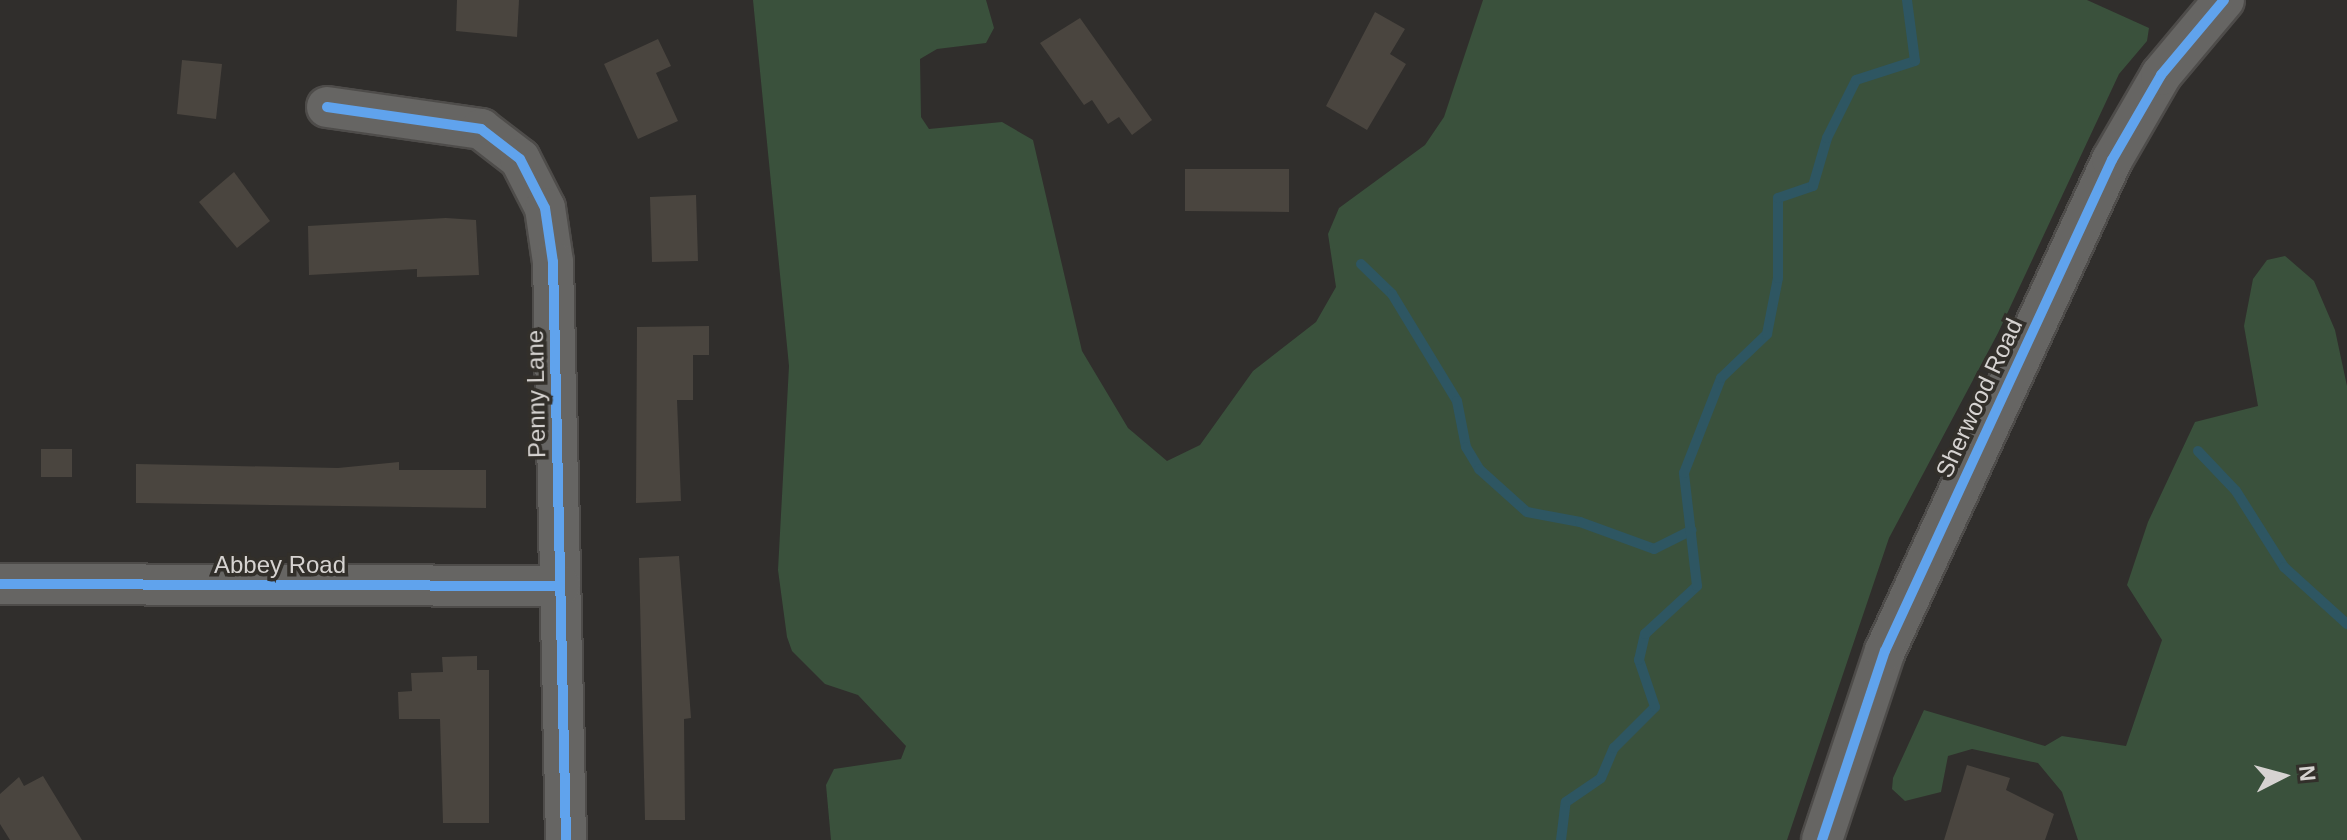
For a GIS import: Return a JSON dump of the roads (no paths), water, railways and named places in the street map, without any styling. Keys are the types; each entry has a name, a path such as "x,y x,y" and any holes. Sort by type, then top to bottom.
{"street":[{"name":"Sherwood Road","path":"1822,840 1890,638 2112,160 2161,75 2224,0"},
{"name":"Penny Lane","path":"327,107 481,129 503,142 535,181 553,262 566,840"},
{"name":"Abbey Road","path":"0,584 560,586"}],"waterway":[{"path":"1561,840 1566,802 1601,778 1614,748 1655,707 1639,660 1645,634 1697,586 1684,473 1721,378 1767,334 1778,278 1778,198 1813,186 1827,138 1856,80 1915,61 1907,0"},
{"path":"1361,264 1392,294 1457,401 1466,447 1479,469 1527,512 1580,522 1654,549 1692,530"},
{"path":"2198,451 2236,491 2284,567 2347,624"}]}
